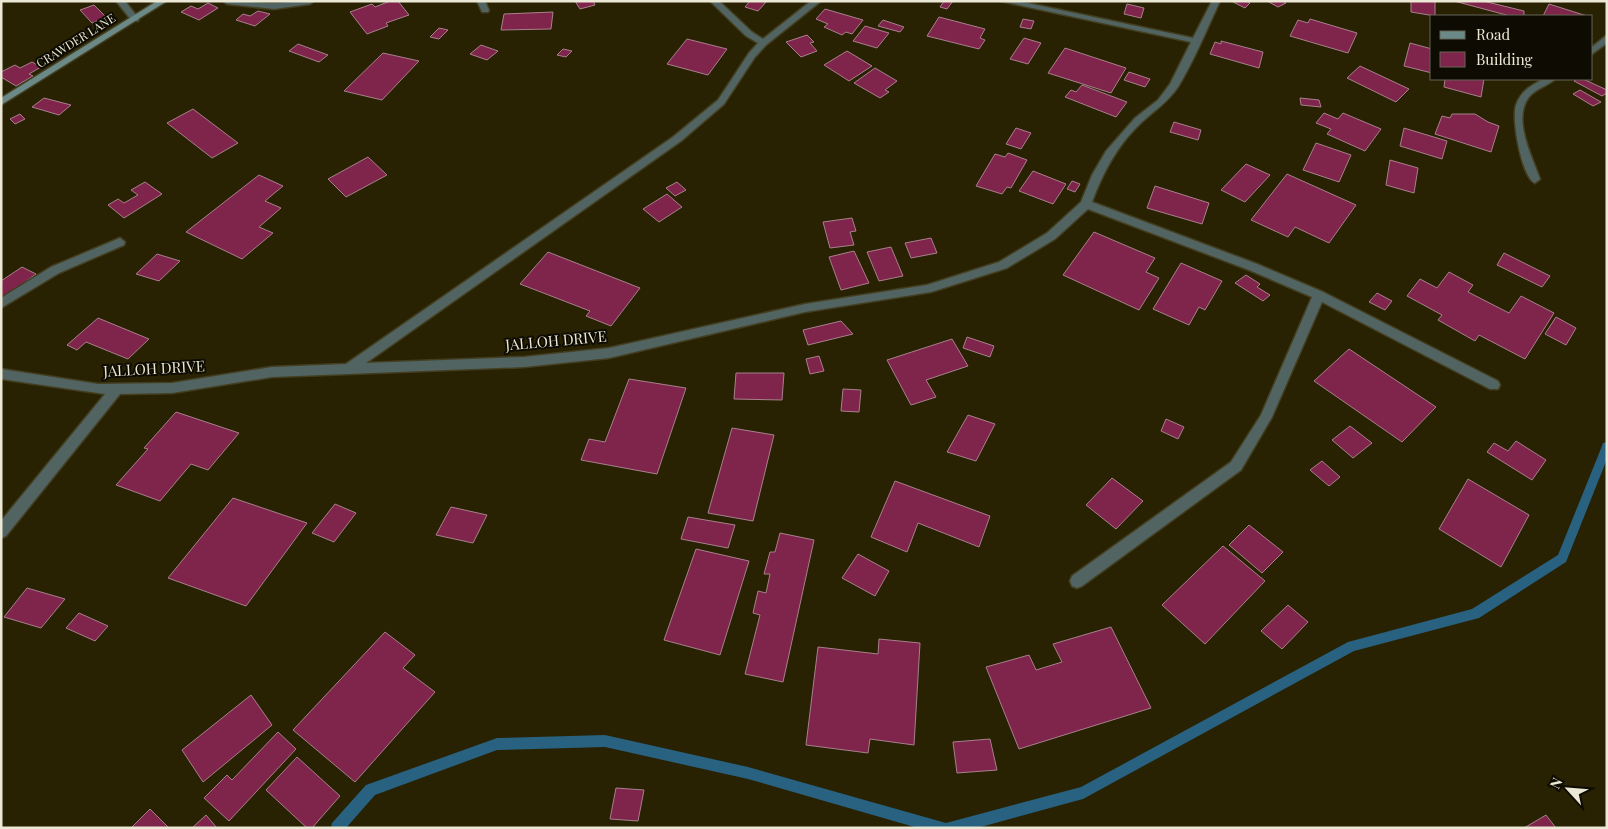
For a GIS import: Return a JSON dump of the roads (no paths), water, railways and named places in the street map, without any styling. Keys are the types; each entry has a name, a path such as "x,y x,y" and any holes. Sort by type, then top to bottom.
{"street":[{"path":"120,1 135,18"},
{"name":"CRAWDER LANE","path":"1,102 164,1"},
{"path":"227,1 274,6 310,1"},
{"path":"481,1 485,10"},
{"path":"714,1 749,34 764,43"},
{"path":"350,368 677,139 721,102 752,55 764,43 816,1"},
{"path":"1004,1 1197,41"},
{"path":"1216,1 1174,85 1161,102 1138,120 1110,153 1097,175 1086,204 1253,267 1320,295 1494,385"},
{"path":"1593,50 1607,38"},
{"path":"1535,179 1518,123 1518,110 1525,95 1548,80"},
{"name":"JALLOH DRIVE","path":"1,374 98,389 172,388 272,372 524,362 609,353 805,308 927,289 1003,265 1051,236 1086,204"},
{"path":"1,304 55,270 120,242"},
{"path":"1076,581 1236,466 1266,417 1320,295"},
{"path":"1,532 117,388"}],"waterway":[{"path":"951,828 1083,793 1352,646 1475,614 1562,558 1607,446"},
{"path":"337,828 371,790 497,744 605,741 748,773 942,828"}]}
